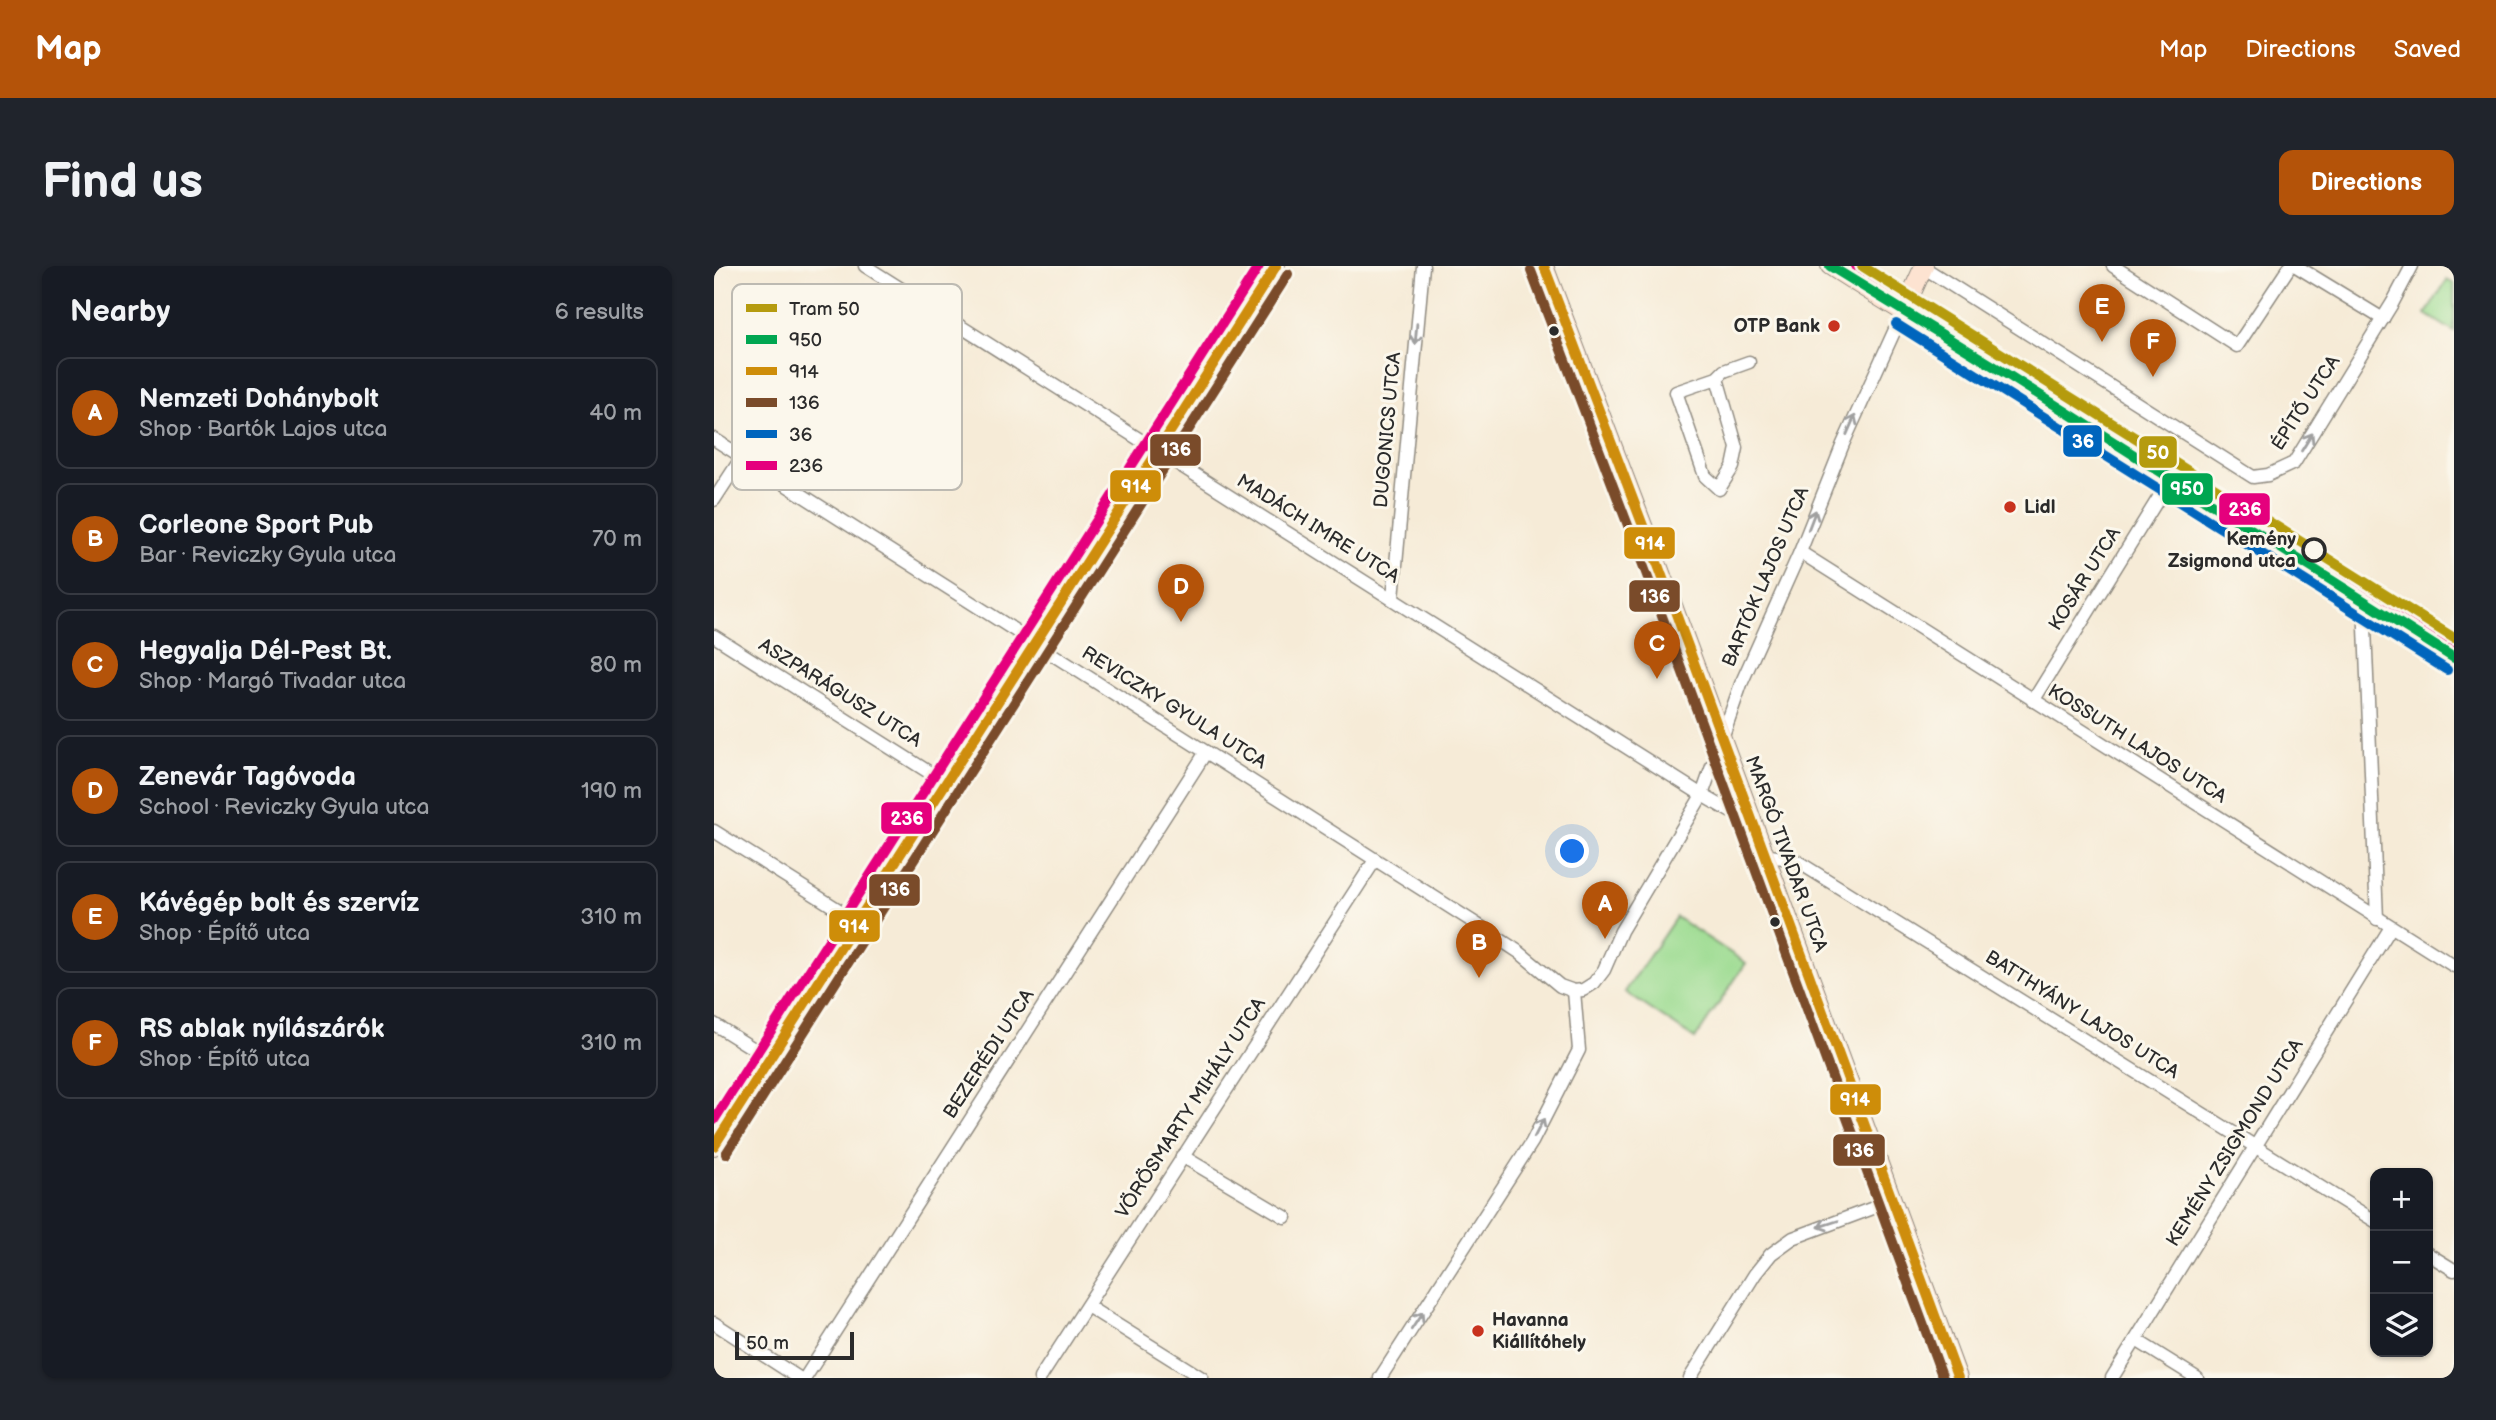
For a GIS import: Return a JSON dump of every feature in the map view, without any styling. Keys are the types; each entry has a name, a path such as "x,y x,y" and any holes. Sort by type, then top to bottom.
{"street":[{"name":"MADÁCH IMRE UTCA","path":"864,266 892,284"},
{"path":"714,1146 1276,266"},
{"name":"DUGONICS UTCA","path":"1393,598 1423,266"},
{"name":"MARGÓ TIVADAR UTCA","path":"1544,266 1658,565 1958,1378"},
{"path":"1830,266 2012,377 2454,658"},
{"path":"1903,312 1924,266"},
{"name":"ÉPÍTŐ UTCA","path":"1924,266 2253,477 2275,473 2294,463 2383,319 2412,266"},
{"path":"2113,266 2237,346 2290,266"},
{"path":"2296,266 2383,319"},
{"name":"BARTÓK LAJOS UTCA","path":"1574,991 1583,990 1594,983 1604,970 1621,932 1702,795 1741,684 1800,552 1843,444 1903,312"},
{"name":"MADÁCH IMRE UTCA","path":"962,328 1752,824"},
{"path":"1717,378 1737,448 1733,467 1719,489 1705,476 1676,391 1717,378 1724,371 1749,362"},
{"name":"REVICZKY GYULA UTCA","path":"714,439 732,451"},
{"path":"714,500 732,471"},
{"name":"KOSÁR UTCA","path":"2033,701 2171,478"},
{"name":"REVICZKY GYULA UTCA","path":"793,490 1519,952 1560,986 1574,991"},
{"name":"KOSSUTH LAJOS UTCA","path":"1800,552 2454,966"},
{"path":"2364,603 2375,816 2377,919"},
{"name":"ASZPARÁGUSZ UTCA","path":"714,636 946,783"},
{"name":"BEZERÉDI UTCA","path":"805,1378 1206,752"},
{"path":"714,831 858,922"},
{"name":"BATTHYÁNY LAJOS UTCA","path":"1764,855 1795,860 2370,1218"},
{"name":"VÖRÖSMARTY MIHÁLY UTCA","path":"1040,1378 1375,860"},
{"name":"KEMÉNY ZSIGMOND UTCA","path":"2112,1378 2391,928"},
{"path":"1380,1378 1532,1142 1579,1050 1574,991"},
{"path":"714,1024 770,1059"},
{"path":"1182,1156 1285,1217"},
{"path":"1690,1378 1755,1274 1771,1254 1793,1238 1892,1201"},
{"path":"2433,1257 2454,1270"},
{"path":"1087,1306 1202,1378"},
{"path":"714,1323 799,1378"},
{"path":"2136,1340 2197,1378"}],"green space":[{"path":"2447,280 2454,284 2454,332 2426,314"},
{"path":"1676,917 1746,963 1695,1039 1625,992"}],"tram line":[{"name":"50","path":"1862,266 2454,638"}],"transit line":[{"name":"236","path":"714,1120 1259,266"},
{"name":"914","path":"714,1146 1276,266"},
{"name":"914","path":"1544,266 1658,565 1958,1378"},
{"name":"950","path":"1830,266 2008,375 2454,658"},
{"name":"236","path":"1856,266 2015,363 2454,642"},
{"name":"136","path":"1531,271 1645,570 1943,1378"},
{"name":"136","path":"726,1154 1288,274"},
{"name":"36","path":"1896,324 2447,670"}],"place":[{"name":"OTP Bank","path":"1834,326"},
{"name":"Kávégép bolt és szervíz","path":"2102,342"},
{"name":"RS ablak nyílászárók","path":"2153,377"},
{"name":"Lidl","path":"2010,507"},
{"name":"Kemény Zsigmond utca","path":"2314,550"},
{"name":"Zenevár Tagóvoda","path":"1181,622"},
{"name":"Hegyalja Dél-Pest Bt.","path":"1657,679"},
{"name":"Nemzeti Dohánybolt","path":"1605,939"},
{"name":"Corleone Sport Pub","path":"1479,978"},
{"name":"Havanna Kiállítóhely","path":"1478,1331"}]}
